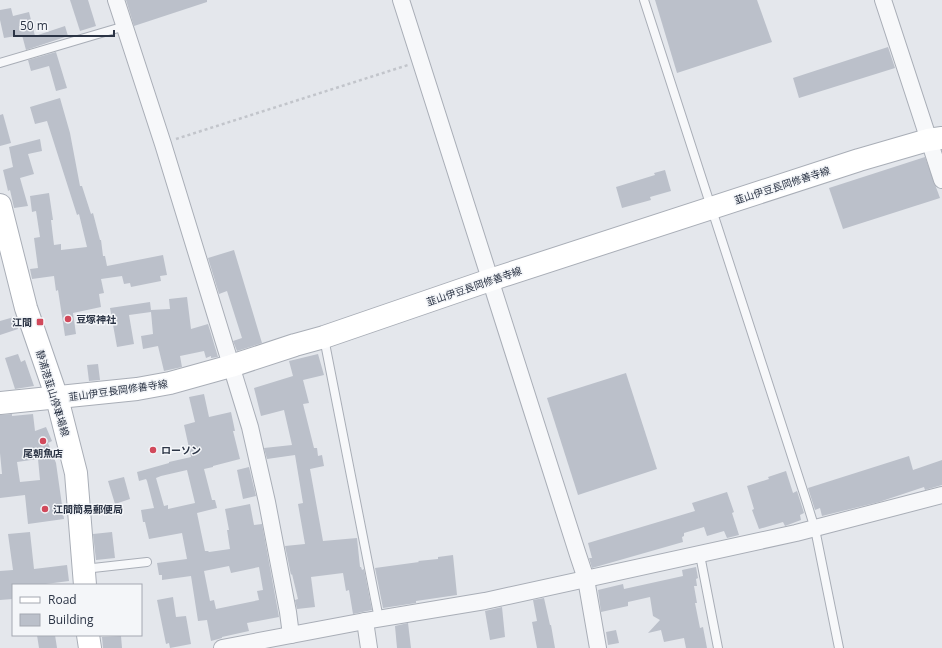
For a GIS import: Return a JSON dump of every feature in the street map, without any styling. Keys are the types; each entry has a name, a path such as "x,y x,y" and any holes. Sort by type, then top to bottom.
{"main road":[{"name":"韮山伊豆長岡修善寺線","path":"0,403 137,389 170,383 231,366 294,345 324,337 490,280 851,162 935,139"},
{"name":"静浦港韮山停車場線","path":"0,205 5,245 57,398 76,472 84,577"},
{"path":"88,636 90,648"}],"street":[{"path":"116,0 163,144 250,427 288,612 291,635"},
{"path":"401,0 586,579 598,648"},
{"path":"883,0 935,139 942,180"},
{"path":"222,648 477,602 586,579 815,529 942,495"},
{"path":"369,648 372,620"}],"lane":[{"path":"644,0 815,529 839,648"},
{"path":"0,63 125,26"},
{"path":"324,337 372,620"},
{"path":"700,554 718,648"},
{"path":"84,577 147,562"}],"path":[{"path":"163,144 420,61"}],"building":[{"path":"70,0 88,0 96,26 80,31"},
{"path":"126,0 207,0 207,2 134,26"},
{"path":"655,0 757,0 772,42 677,73"},
{"path":"11,8 13,16 29,12 35,36 65,26 68,36 26,50 22,35 4,38 0,20 0,10"},
{"path":"888,47 895,68 799,98 793,78"},
{"path":"56,52 67,88 56,91 49,66 31,71 28,60"},
{"path":"60,98 70,133 80,186 82,186 91,214 93,213 101,240 103,256 105,256 107,266 163,255 167,275 160,276 161,281 131,287 130,283 124,284 122,276 101,279 104,293 99,294 101,307 73,313 76,334 65,336 58,290 56,291 54,276 32,279 30,269 38,268 34,238 40,237 36,211 32,212 30,196 49,193 53,220 51,220 54,245 61,244 61,250 87,247 79,214 77,215 47,121 35,124 30,107"},
{"path":"3,114 11,143 0,146 0,115"},
{"path":"40,139 42,151 28,154 34,174 20,178 28,206 14,208 3,170 13,167 9,147"},
{"path":"925,157 940,198 843,229 829,188"},
{"path":"665,170 671,191 650,197 651,200 622,208 616,187 655,175 654,173"},
{"path":"234,250 262,343 237,351 233,341 242,338 227,291 219,294 208,258"},
{"path":"187,297 191,329 208,324 218,357 211,358 211,356 206,358 204,351 180,356 182,367 164,371 158,346 143,349 141,336 153,334 151,312 129,315 134,344 117,347 110,308 150,302 151,310 170,309 169,299"},
{"path":"14,317 18,329 0,335 0,321"},
{"path":"18,354 21,362 25,360 34,386 15,389 5,358"},
{"path":"318,354 324,375 303,380 309,403 303,404 314,448 317,448 318,456 322,455 324,466 310,469 323,541 357,538 360,567 362,570 364,569 372,610 353,614 349,590 346,591 343,573 311,577 315,607 297,609 295,600 298,599 285,546 305,544 298,504 303,503 295,455 267,459 264,448 292,445 284,410 261,416 254,388 293,376 289,361"},
{"path":"98,364 100,380 89,381 87,365"},
{"path":"626,373 657,469 578,495 547,398"},
{"path":"204,394 209,417 231,412 235,431 233,431 240,459 204,469 212,500 215,500 217,508 197,513 205,551 209,552 230,549 227,530 229,530 225,509 250,504 254,525 262,524 279,617 247,623 249,631 211,641 207,620 198,621 191,576 162,580 162,575 159,575 157,563 187,559 182,533 149,539 145,522 143,522 141,510 154,508 147,481 146,479 139,481 137,472 191,457 184,425 195,422 189,397","holes":["187,470 195,503 168,509 168,505 164,506 156,478","229,566 231,573 259,567 263,590 257,591 259,600 216,609 214,600 210,601 204,571"]},
{"path":"12,414 12,416 33,414 35,431 46,427 52,441 48,443 56,463 64,519 28,524 25,495 0,498 0,474 2,474 0,453 0,415","holes":["38,459 40,480 20,482 17,462"]},
{"path":"909,456 913,470 942,460 942,485 925,490 924,487 879,502 822,516 820,508 815,510 808,488"},
{"path":"249,467 256,496 243,499 237,470"},
{"path":"786,471 793,493 797,491 804,513 800,515 801,520 785,526 783,522 759,529 752,510 754,509 747,486 769,479 768,477"},
{"path":"124,477 130,499 115,504 108,481"},
{"path":"727,492 734,512 732,513 739,535 727,538 724,531 707,536 704,527 684,533 684,536 682,537 683,542 592,568 589,558 592,558 588,543 695,511 692,503"},
{"path":"30,532 34,569 67,565 69,581 46,584 12,584 12,599 0,600 0,571 13,570 8,534"},
{"path":"112,532 115,558 96,560 93,534"},
{"path":"453,555 457,595 383,608 375,568 438,559 438,557"},
{"path":"696,567 698,578 696,579 697,586 694,586 697,603 695,603 700,628 703,627 707,648 686,648 684,638 664,642 661,630 648,633 660,620 653,616 650,597 628,602 628,606 601,612 598,590 623,584 624,589 683,576 682,570"},
{"path":"173,597 176,617 186,616 191,644 170,648 169,643 166,644 157,600"},
{"path":"544,598 555,648 537,648 532,622 537,621 533,600"},
{"path":"502,607 505,637 490,640 485,611"},
{"path":"408,623 411,648 397,648 395,626"},
{"path":"616,630 619,643 608,645 606,632"},
{"path":"37,636 55,636 57,648 39,648"},
{"path":"121,636 122,648 103,648 102,637"}],"place":[{"name":"豆塚神社","path":"68,319"},
{"name":"江間","path":"40,322"},
{"name":"尾朝魚店","path":"43,441"},
{"name":"ローソン","path":"153,450"},
{"name":"江間簡易郵便局","path":"45,509"}]}
